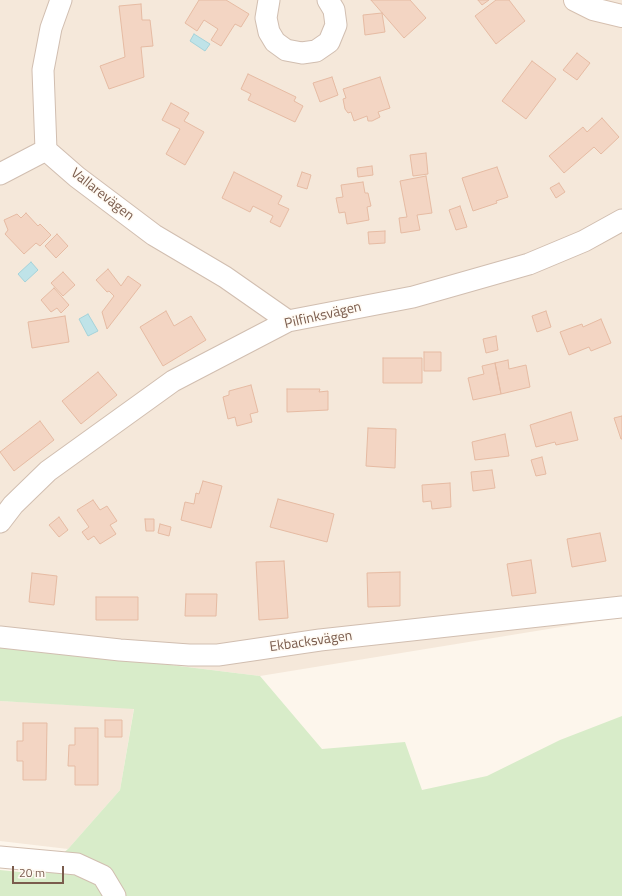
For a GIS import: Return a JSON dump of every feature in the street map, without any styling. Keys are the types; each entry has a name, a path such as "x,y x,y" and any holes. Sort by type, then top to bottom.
{"street":[{"path":"0,174 46,150 43,70 51,28 61,0"},
{"path":"269,0 266,18 269,32 275,42 286,50 302,53 316,51 329,42 336,25 334,10 328,0"},
{"path":"575,0 593,9 622,16"},
{"name":"Vallarevägen","path":"46,150 77,177 154,235 225,277 288,321"},
{"name":"Pilfinksvägen","path":"0,522 13,506 48,471 173,381 288,321 413,297 529,264 584,241 622,220"},
{"name":"Ekbacksvägen","path":"0,638 120,650 189,655 218,655 320,640 622,607"},
{"path":"0,857 77,864 103,876 115,896"}],"shaded area":[{"path":"0,0 622,0 622,617 260,676 0,644"},
{"path":"0,701 134,708 120,790 68,849 0,841"}],"green space":[{"path":"0,644 260,676 322,749 405,742 422,790 487,776 560,740 622,716 622,896 0,896 0,870 39,874 68,849 120,790 134,709 0,701"}],"water":[{"path":"194,34 210,44 205,51 190,41"},
{"path":"31,262 38,270 25,282 18,274"},
{"path":"88,314 98,331 88,336 79,319"}],"building":[{"path":"199,0 226,0 249,14 241,27 235,24 221,46 211,40 218,29 204,20 197,31 185,23"},
{"path":"371,0 410,0 426,18 404,38"},
{"path":"478,0 489,0 482,5"},
{"path":"496,0 509,0 525,21 496,44 475,16"},
{"path":"141,4 142,20 150,20 153,46 141,47 144,77 109,89 100,66 125,57 119,6"},
{"path":"382,13 385,32 365,35 363,15"},
{"path":"577,53 590,63 577,80 563,70"},
{"path":"532,61 556,79 526,119 502,101"},
{"path":"248,74 296,97 294,101 303,106 295,122 248,100 251,94 241,89"},
{"path":"332,77 338,95 320,102 313,83"},
{"path":"380,77 390,108 378,112 380,117 372,121 368,121 367,116 354,121 351,112 348,113 345,109 343,99 346,98 343,89"},
{"path":"171,103 189,113 184,121 204,132 185,165 166,154 180,129 162,120"},
{"path":"602,118 619,137 601,154 594,147 564,173 549,156 583,127 587,132"},
{"path":"426,153 428,174 413,176 410,155"},
{"path":"372,166 373,175 358,177 357,168"},
{"path":"497,167 508,197 496,201 497,203 473,211 462,178"},
{"path":"234,172 282,196 278,204 289,209 280,227 270,222 273,216 253,206 250,212 222,198"},
{"path":"302,172 311,175 307,189 297,186"},
{"path":"426,176 432,213 417,215 420,230 401,233 399,218 407,217 400,181"},
{"path":"363,182 365,193 368,193 371,206 367,207 369,220 347,224 345,212 339,213 336,198 343,197 341,185"},
{"path":"559,183 565,192 556,198 550,188"},
{"path":"460,206 467,227 456,230 449,210"},
{"path":"26,213 38,226 40,224 51,235 40,246 36,243 24,254 5,234 8,230 4,220 17,214 21,218"},
{"path":"385,231 385,243 369,244 368,232"},
{"path":"57,234 68,246 56,258 45,246"},
{"path":"108,269 121,286 128,276 141,285 107,329 102,312 114,296 109,291 107,292 96,280"},
{"path":"63,272 75,285 63,296 51,283"},
{"path":"54,288 69,305 61,313 57,308 51,312 41,300"},
{"path":"166,311 174,326 191,316 206,340 163,366 140,327"},
{"path":"546,311 551,327 537,332 532,316"},
{"path":"65,316 69,342 32,348 28,322"},
{"path":"601,319 611,343 591,351 589,347 569,355 560,332 582,324 583,327"},
{"path":"496,336 498,350 486,353 483,339"},
{"path":"424,352 441,352 441,371 424,371"},
{"path":"383,358 422,358 422,383 383,383"},
{"path":"508,360 509,369 526,365 530,387 501,394 495,363"},
{"path":"495,363 501,394 473,400 468,378 484,374 482,366"},
{"path":"98,372 117,395 81,424 62,401"},
{"path":"251,385 258,412 250,414 252,422 237,426 235,417 228,419 223,397 229,395 229,391"},
{"path":"287,389 320,389 319,392 328,391 328,410 287,412"},
{"path":"571,412 578,440 556,445 555,442 536,447 530,425"},
{"path":"622,416 622,439 621,439 614,418"},
{"path":"40,421 54,440 14,471 0,452"},
{"path":"368,428 396,429 395,468 366,466"},
{"path":"505,434 509,456 475,460 472,442"},
{"path":"542,457 546,474 536,476 531,460"},
{"path":"492,470 495,488 473,491 471,472"},
{"path":"203,481 222,486 211,528 181,520 185,502 194,504 196,493 199,494"},
{"path":"450,483 451,507 432,509 431,501 423,502 422,485"},
{"path":"278,499 334,514 327,542 270,527"},
{"path":"93,500 100,510 107,506 117,521 110,525 116,534 100,544 94,536 88,540 82,532 89,527 77,510"},
{"path":"59,517 68,530 59,537 49,525"},
{"path":"145,519 154,519 154,531 146,531"},
{"path":"160,524 171,527 169,536 158,533"},
{"path":"600,533 606,561 572,567 567,539"},
{"path":"531,560 536,593 512,596 507,564"},
{"path":"284,561 288,618 259,620 256,562"},
{"path":"400,572 400,606 368,607 367,573"},
{"path":"32,573 57,576 54,605 29,602"},
{"path":"186,594 217,594 216,616 185,616"},
{"path":"96,597 138,597 138,620 96,620"},
{"path":"105,720 122,720 122,737 105,737"},
{"path":"23,723 47,723 46,780 23,780 23,761 17,761 17,741 23,741"},
{"path":"75,728 98,728 98,785 75,785 75,766 68,766 69,745 75,745"}]}
